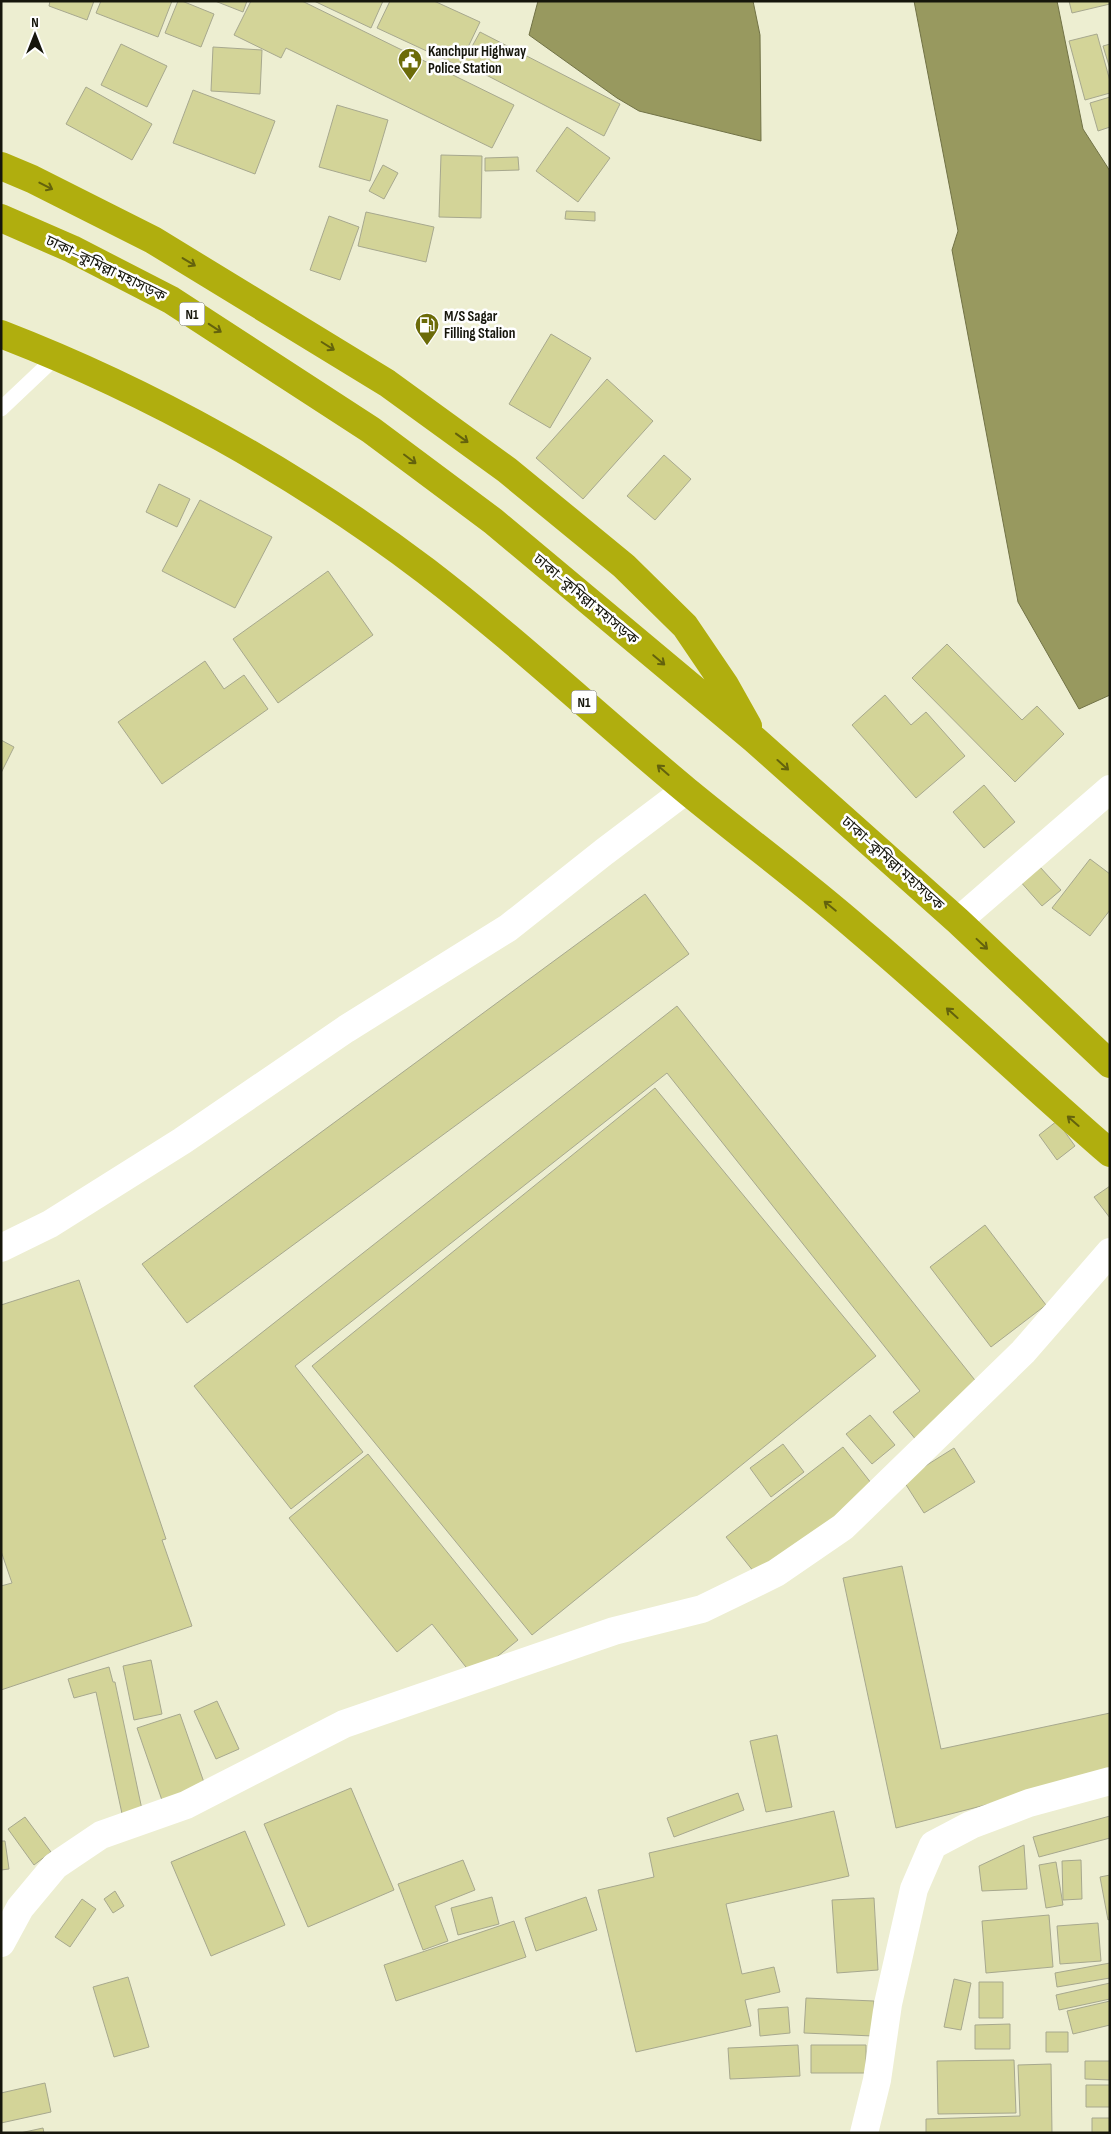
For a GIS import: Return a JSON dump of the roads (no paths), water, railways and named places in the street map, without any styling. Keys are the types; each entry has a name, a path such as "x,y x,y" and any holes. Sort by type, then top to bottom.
{"highway":[{"name":"N1","path":"1,166 32,179 170,250 387,383 507,470 624,566 685,626 725,685 755,740"},
{"name":"ঢাকা–কুমিল্লা মহাসড়ক","path":"1,218 72,249 171,300 371,430 493,521 755,740 958,921 1107,1060"},
{"name":"N1","path":"1,334 57,356 194,422 318,496 424,570 516,643 686,790 860,930 1110,1153"}],"street":[{"path":"958,921 1110,789"},
{"path":"1,1248 58,1219 182,1141 346,1029 508,928 686,790"},
{"path":"1,1942 20,1908 55,1866 101,1836 186,1805 344,1724 614,1631 702,1609 776,1573 843,1527 1023,1352 1110,1252"},
{"path":"864,2133 877,2080 888,2004 914,1888 933,1845 970,1825 1029,1803 1110,1781"}],"lane":[{"path":"1,409 57,356"}],"place":[{"name":"Kanchpur Highway Police Station","path":"410,81"},
{"name":"M/S Sagar Filling Stalion","path":"427,346"}]}
